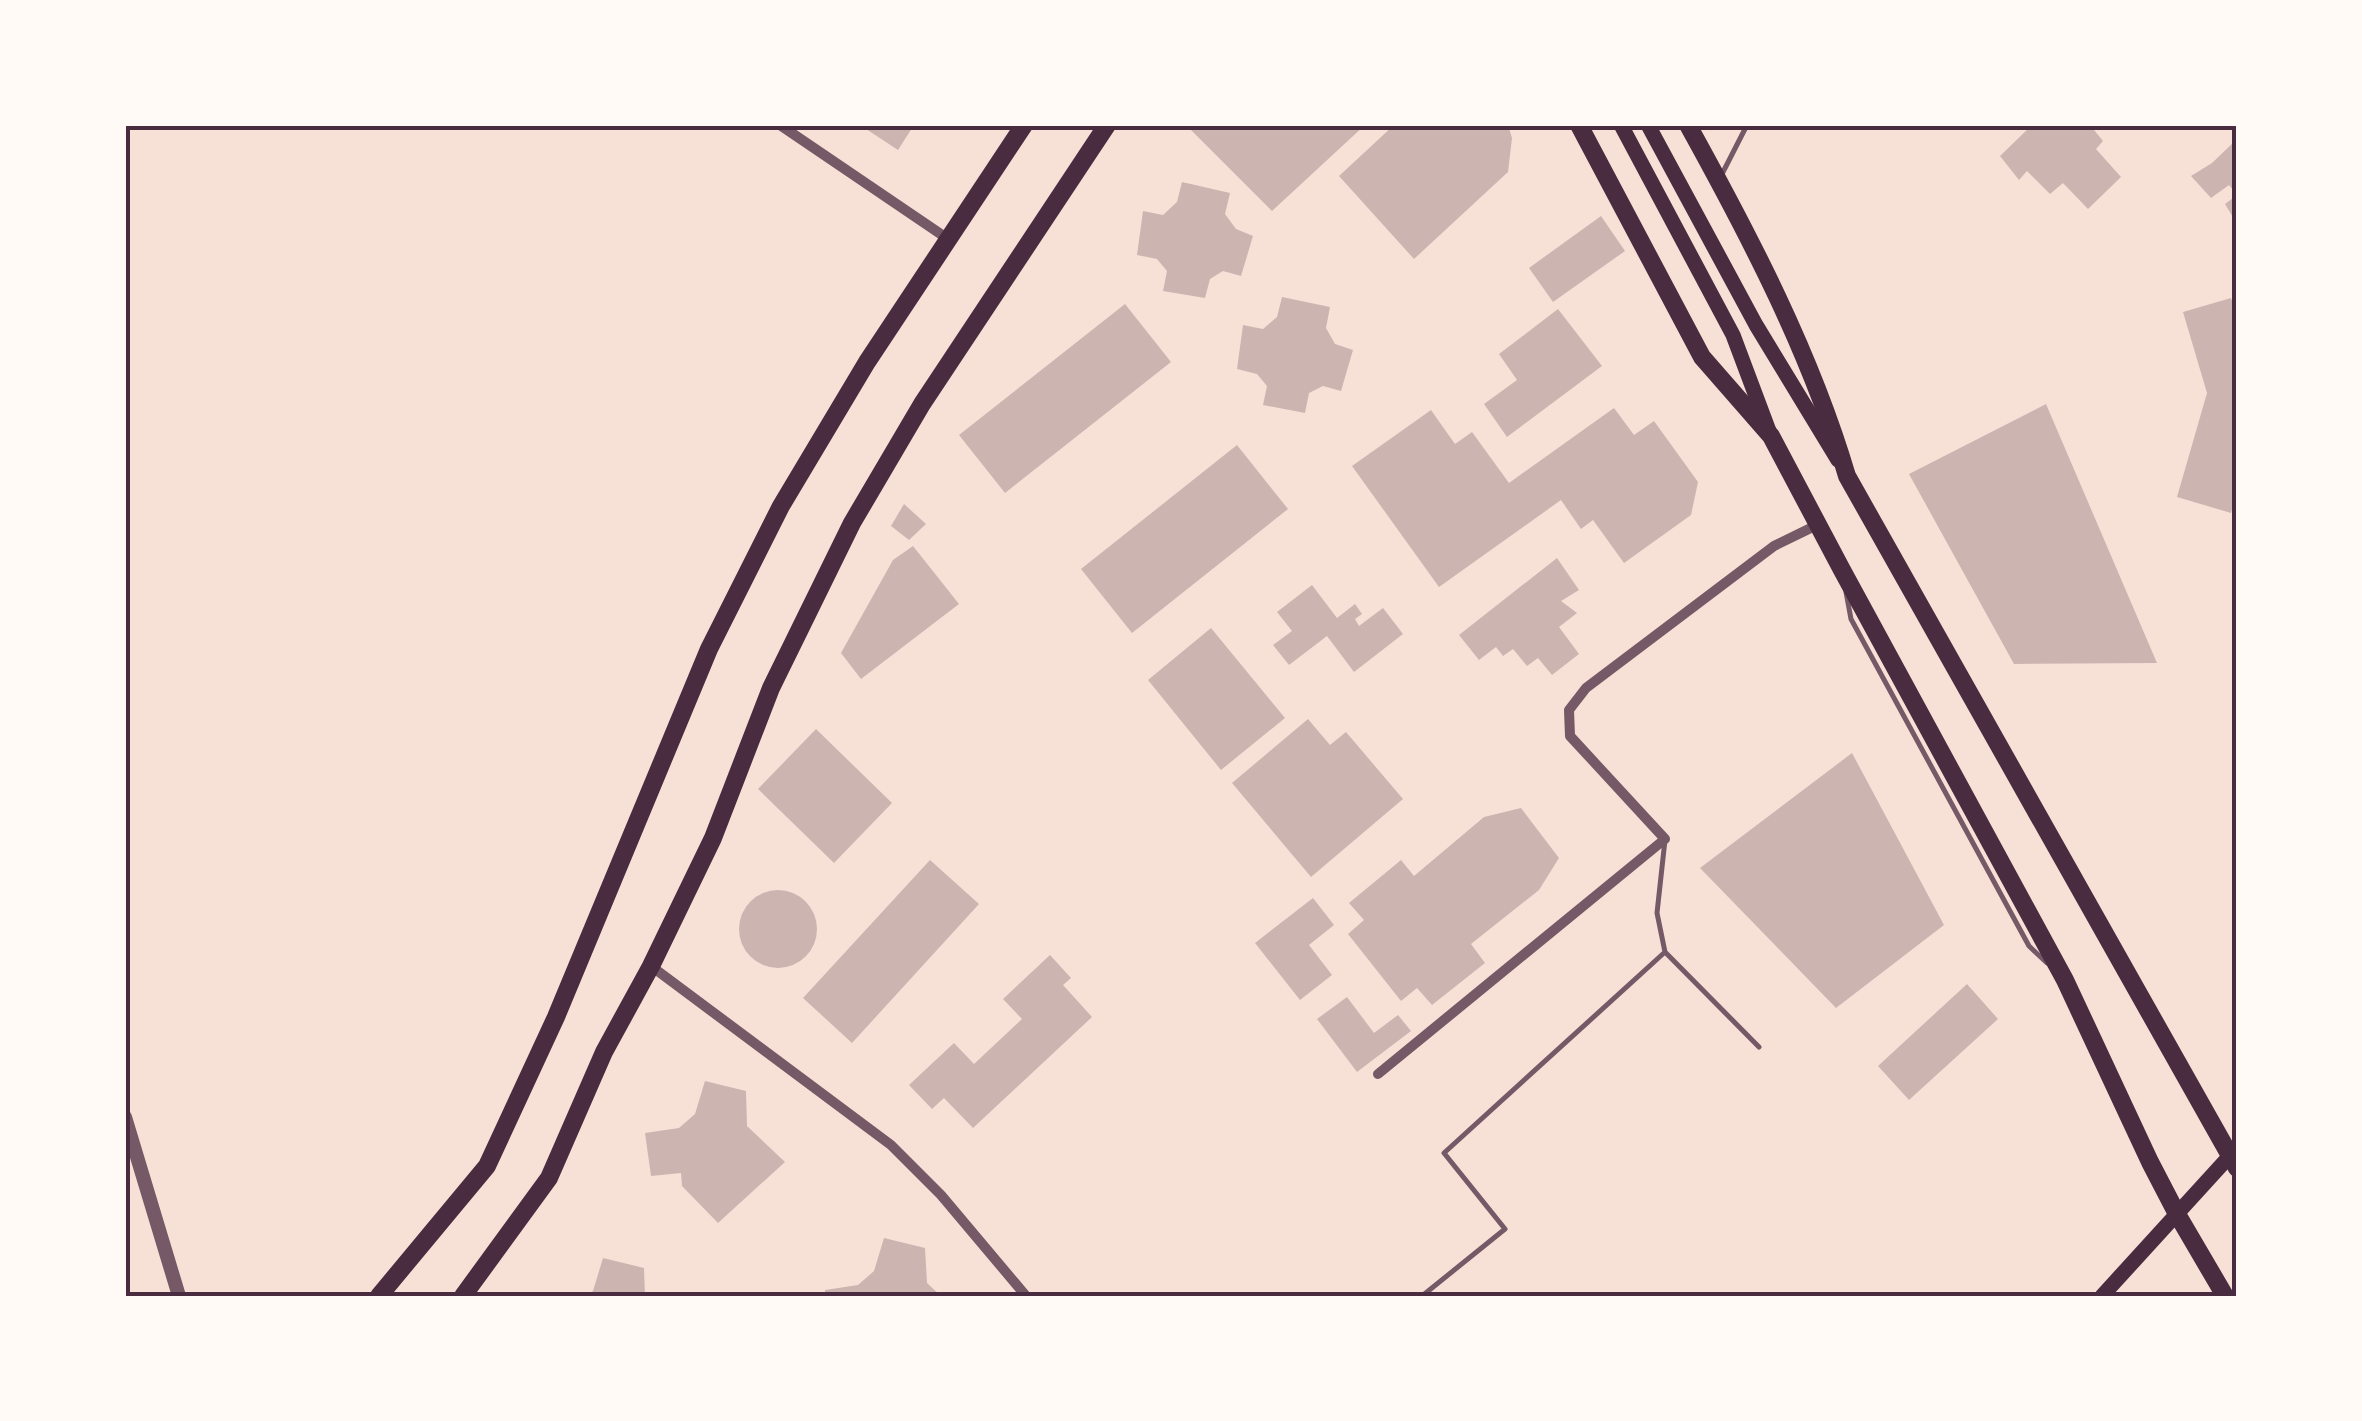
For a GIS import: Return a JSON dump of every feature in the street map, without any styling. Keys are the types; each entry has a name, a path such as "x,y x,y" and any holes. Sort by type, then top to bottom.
{"main road":[{"path":"379,1296 486,1166 556,1017 709,649 781,506 867,362 1024,125"},
{"path":"463,1296 549,1178 604,1052 714,838 771,688 852,523 922,404 1107,125"},
{"path":"1579,125 1702,357 1771,436"},
{"path":"1621,125 1733,335 1771,436 2066,980 2150,1162 2225,1296"},
{"path":"1648,125 1756,325 1848,476 2235,1157 2102,1296"},
{"path":"1688,125 1786,315 1848,476"}],"street":[{"path":"780,125 948,239"},
{"path":"1378,1074 1665,838 1570,736 1569,710 1586,688 1774,546 1820,524"},
{"path":"651,966 891,1145 942,1195 1026,1296"},
{"path":"125,1117 178,1296"}],"lane":[{"path":"1718,180 1747,125"},
{"path":"1665,838 1657,914 1665,952 1759,1047"},
{"path":"1422,1296 1505,1229 1444,1154 1665,952"}],"building":[{"path":"860,125 914,125 898,150"},
{"path":"1186,125 1365,125 1272,211"},
{"path":"1394,125 1508,125 1512,138 1508,172 1414,259 1339,176"},
{"path":"2032,125 2090,125 2103,141 2096,149 2121,177 2088,209 2063,183 2050,194 2027,171 2019,180 2000,156"},
{"path":"2237,139 2237,195 2229,185 2211,198 2191,176 2212,163"},
{"path":"1182,182 1230,193 1225,214 1236,229 1253,236 1241,276 1223,271 1210,279 1205,298 1163,291 1167,271 1157,259 1137,255 1143,211 1163,215 1177,202"},
{"path":"2237,195 2237,224 2225,204"},
{"path":"1601,216 1625,251 1553,302 1529,268"},
{"path":"1282,297 1330,307 1326,328 1335,344 1353,350 1341,391 1323,386 1309,393 1305,413 1263,405 1267,386 1257,374 1237,369 1243,325 1263,329 1277,317"},
{"path":"2231,298 2237,315 2237,491 2231,513 2177,497 2207,393 2183,312"},
{"path":"1125,304 1171,362 1005,493 959,435"},
{"path":"1558,309 1602,366 1507,437 1484,404 1517,380 1499,354"},
{"path":"2046,404 2157,663 2014,664 1909,474"},
{"path":"1614,408 1634,435 1654,421 1698,482 1691,515 1624,563 1593,520 1581,529 1561,500 1439,587 1352,466 1431,410 1455,444 1472,432 1509,483"},
{"path":"1237,445 1288,509 1132,633 1081,569"},
{"path":"904,504 926,524 909,540 891,526"},
{"path":"913,546 959,604 861,679 841,653 893,560"},
{"path":"1557,558 1579,590 1561,601 1577,613 1559,627 1579,654 1552,675 1538,658 1527,666 1513,649 1503,656 1496,647 1479,660 1459,635"},
{"path":"1312,585 1337,618 1355,604 1362,614 1355,619 1359,626 1383,608 1403,634 1354,672 1327,636 1289,665 1273,645 1292,631 1277,612"},
{"path":"1211,628 1285,718 1221,770 1148,680"},
{"path":"1308,719 1330,745 1346,732 1403,799 1311,877 1232,783"},
{"path":"816,729 892,803 834,863 758,789"},
{"path":"1852,753 1944,925 1836,1008 1700,868"},
{"path":"1521,808 1559,858 1539,890 1471,944 1485,963 1432,1005 1417,988 1401,1001 1348,934 1364,920 1349,903 1401,860 1414,876 1484,817"},
{"path":"930,860 979,904 852,1043 803,998"},
{"path":"778,890 806,901 817,929 806,957 778,968 750,957 739,929 750,901"},
{"path":"1313,898 1334,925 1309,945 1332,975 1300,1000 1255,943"},
{"path":"1050,955 1071,978 1063,985 1092,1017 973,1128 944,1098 932,1109 909,1085 954,1043 974,1064 1022,1019 1003,999"},
{"path":"1967,984 1998,1019 1909,1100 1878,1066"},
{"path":"1347,997 1374,1033 1398,1015 1411,1031 1357,1072 1317,1019"},
{"path":"705,1081 746,1091 747,1126 785,1162 718,1223 682,1186 681,1173 651,1176 645,1133 679,1128 695,1114"},
{"path":"884,1238 925,1248 927,1283 941,1296 825,1296 825,1290 858,1285 874,1271"},
{"path":"603,1258 644,1268 645,1296 587,1296 593,1291"}]}
